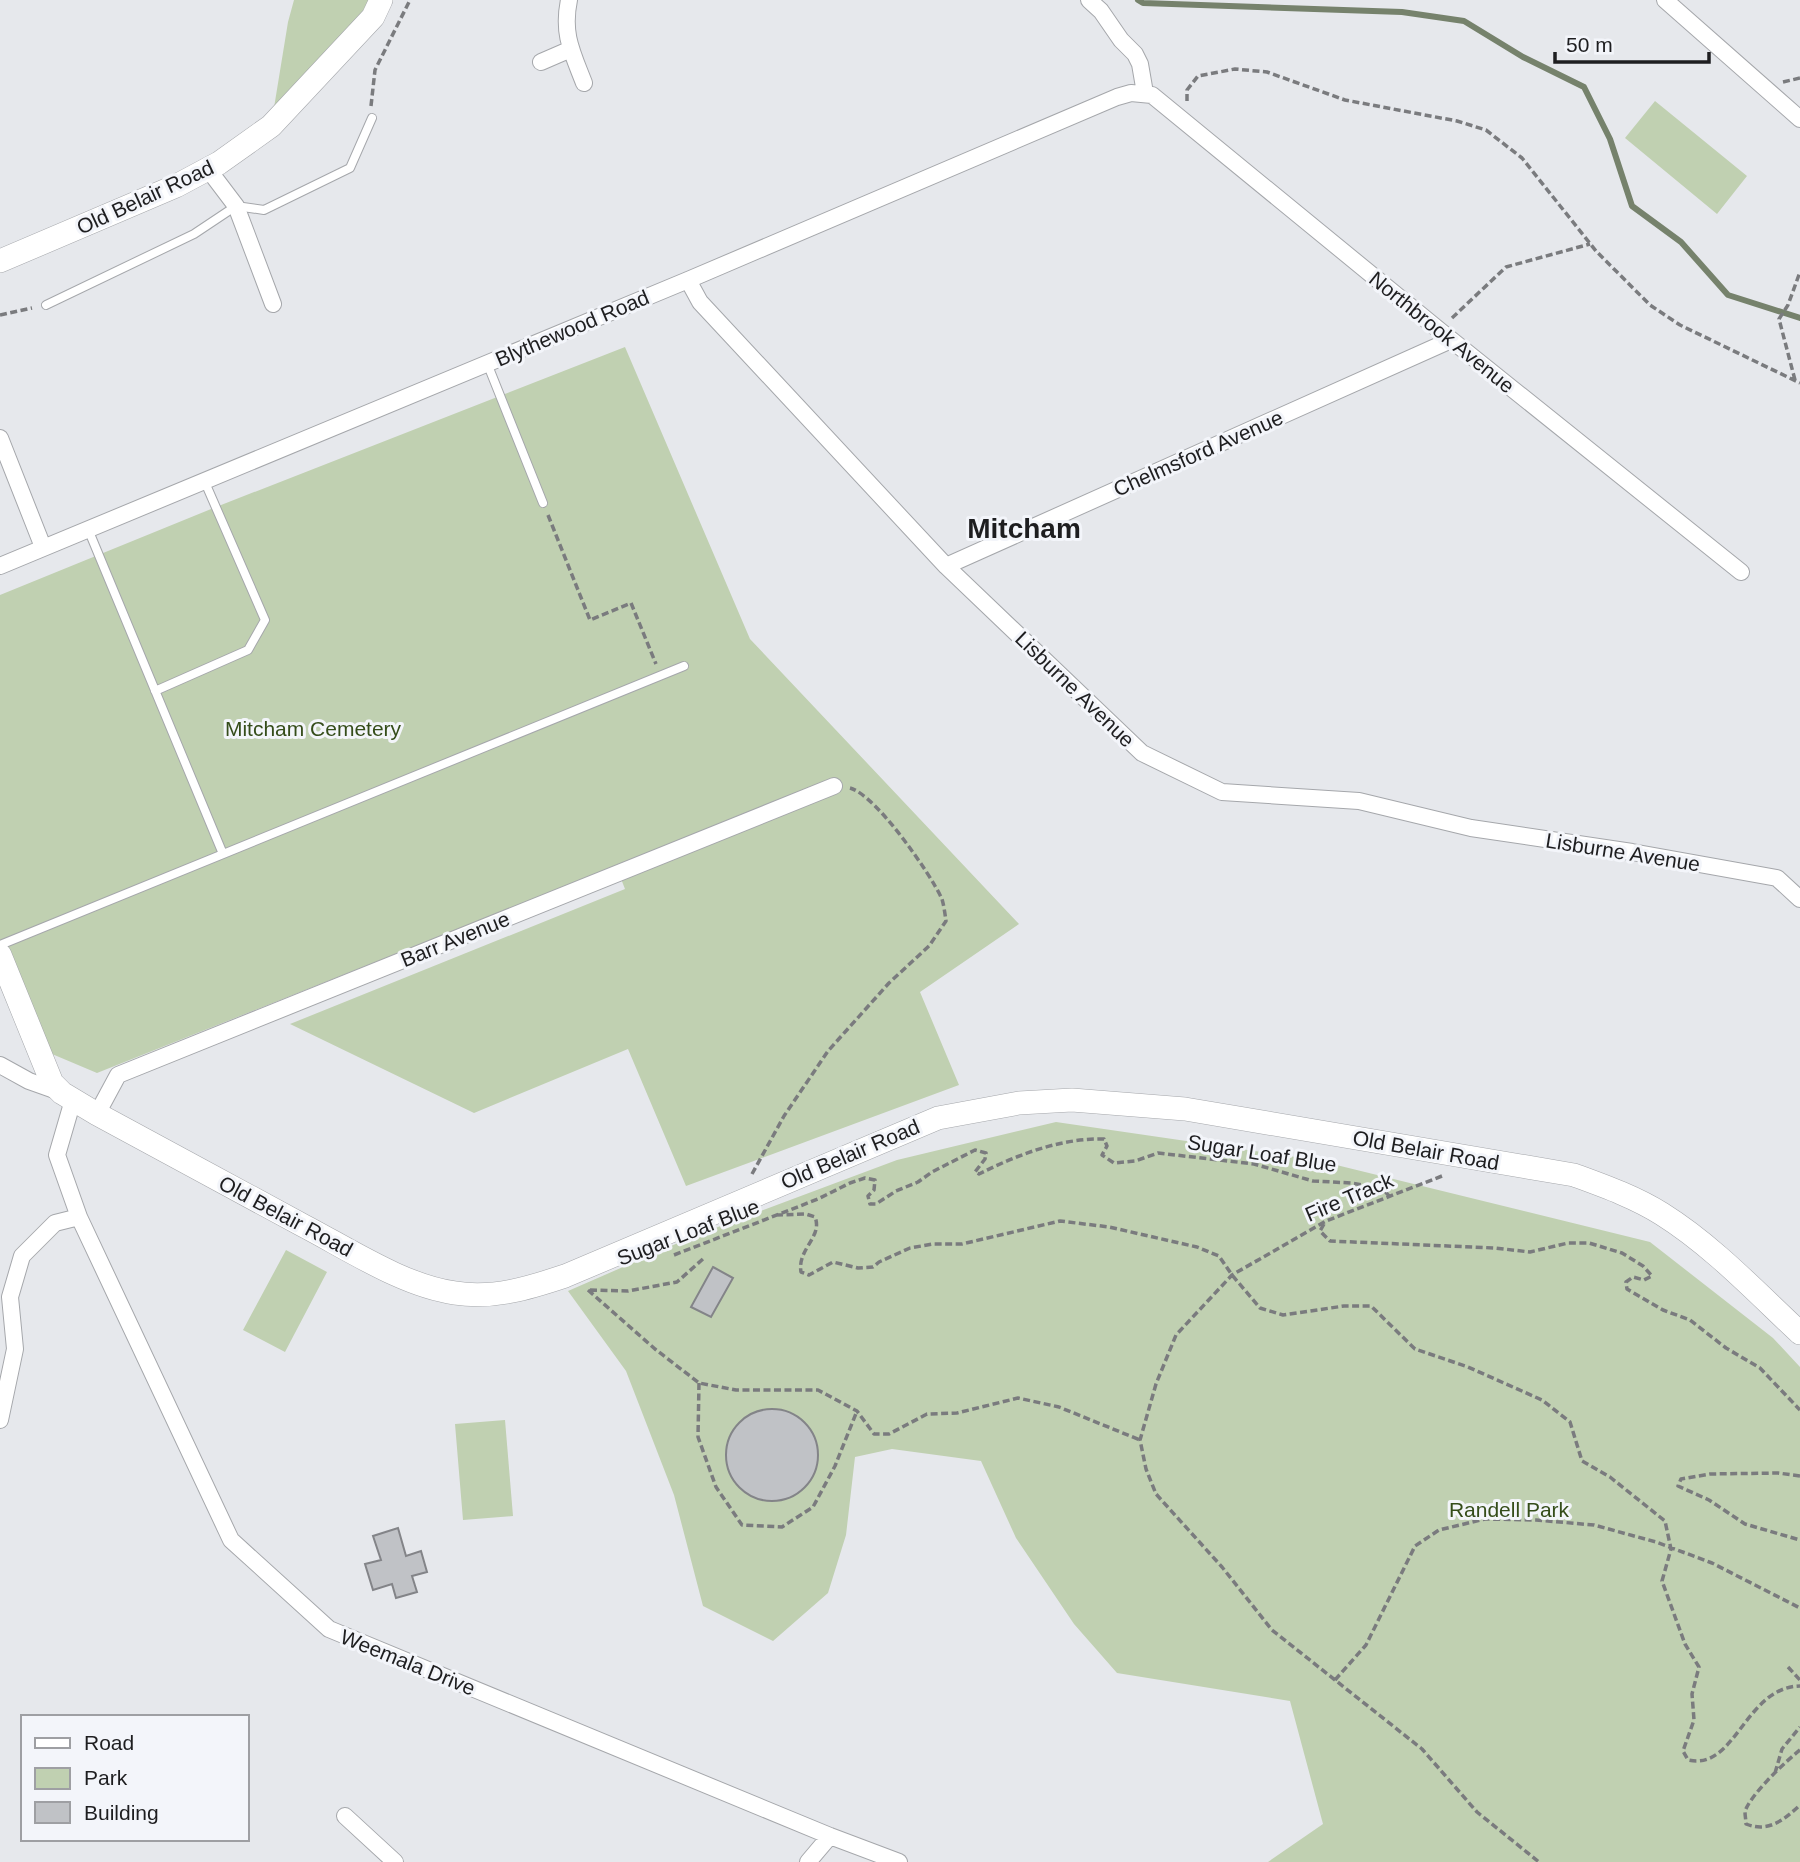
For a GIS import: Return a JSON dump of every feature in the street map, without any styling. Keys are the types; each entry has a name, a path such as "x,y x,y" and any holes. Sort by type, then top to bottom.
{"main road":[{"name":"Old Belair Road","path":"338,55 365,0"},
{"name":"Old Belair Road","path":"0,261 176,186 208,169 271,126 373,16 381,0"},
{"name":"Old Belair Road","path":"0,955 52,1083 68,1097 372,1262 415,1283 455,1293 489,1294 521,1290 565,1276 937,1118 1019,1103 1072,1100 1185,1109 1574,1175 1598,1183 1661,1214 1704,1244 1800,1333"}],"street":[{"path":"569,0 565,27 570,49 584,83"},
{"path":"1089,0 1135,54 1140,64 1145,93"},
{"path":"1665,0 1800,119"},
{"path":"541,62 570,49"},
{"name":"Northbrook Avenue","path":"1145,93 1152,95 1445,335 1741,572"},
{"name":"Blythewood Road","path":"0,566 688,280 1117,97 1145,93"},
{"path":"208,169 236,206 272,304"},
{"name":"Lisburne Avenue","path":"688,280 700,302 946,566 1142,753 1222,792 1359,800 1471,828 1632,852 1777,878 1800,899"},
{"name":"Chelmsford Avenue","path":"946,566 1445,335"},
{"path":"0,438 43,548"},
{"name":"Barr Avenue","path":"97,1114 118,1075 834,786"},
{"path":"0,1065 29,1081 68,1097"},
{"name":"Weemala Drive","path":"68,1097 57,1155 79,1217 231,1540 328,1629 899,1862"},
{"path":"0,1420 15,1349 10,1297 22,1256 55,1223 79,1217"},
{"path":"345,1816 395,1862"},
{"path":"808,1862 830,1836"}],"lane":[{"path":"46,305 194,234 236,206 264,210 350,168 372,118"},
{"path":"487,363 543,503"},
{"path":"155,691 248,650 265,620 204,480"},
{"path":"88,529 223,854"},
{"path":"0,945 684,666"}],"path":[{"path":"372,118 370,103 375,70 410,0"},
{"path":"1187,124 1186,90 1198,76 1235,69 1267,72 1345,100 1457,121 1486,130 1522,158 1590,244 1650,305 1680,325 1798,382"},
{"path":"1445,335 1506,267 1590,244"},
{"path":"1798,382 1779,319 1788,305 1800,272"},
{"path":"0,315 46,305"},
{"path":"543,503 590,620 631,603 661,676"},
{"path":"736,1203 783,1116 828,1051 889,983 929,946 946,921 942,900 908,845 866,796 853,789 834,786"},
{"name":"Sugar Loaf Blue","path":"667,1257 865,1178 875,1180 874,1190 868,1196 870,1204 876,1205 896,1191 918,1182 975,1150 986,1153 985,1159 975,1172 979,1174 1015,1157 1064,1142 1089,1139 1104,1139 1107,1146 1102,1155 1114,1163 1135,1161 1158,1153 1254,1164 1313,1181 1352,1183 1383,1189 1389,1196"},
{"name":"Fire Track","path":"1140,1440 1156,1384 1176,1335 1232,1275 1326,1221 1451,1172"},
{"path":"776,1215 806,1214 815,1217 817,1231 801,1255 801,1272 809,1275 833,1262 858,1268 873,1267 910,1248 933,1244 962,1244 1060,1221 1109,1227 1197,1247 1219,1256 1260,1308 1283,1315 1344,1306 1371,1306 1415,1349 1479,1371 1542,1400 1570,1422 1582,1461 1620,1485 1665,1521 1671,1549 1662,1581 1685,1644 1699,1667 1692,1694 1694,1720 1683,1752 1688,1760 1699,1763 1715,1755 1733,1740 1758,1706 1783,1687 1800,1683 1788,1667"},
{"path":"1326,1221 1320,1231 1330,1241 1530,1252 1567,1243 1589,1243 1622,1253 1643,1266 1652,1276 1644,1280 1633,1277 1626,1282 1627,1289 1663,1310 1690,1320 1726,1348 1760,1368 1800,1410"},
{"path":"588,1290 628,1291 677,1282 704,1258"},
{"name":"Sugar Loaf Blue","path":"588,1290 599,1285"},
{"path":"588,1290 654,1349 699,1383 736,1391 818,1390 857,1411 874,1434 889,1434 927,1413 957,1413 1018,1398 1059,1407 1140,1440 1146,1469 1156,1494 1222,1567 1272,1630 1422,1749 1477,1812 1539,1862"},
{"path":"699,1383 698,1437 716,1488 743,1525 782,1527 813,1507 835,1466 857,1411"},
{"path":"1800,1476 1778,1473 1710,1474 1681,1479 1678,1486 1709,1500 1745,1524 1800,1540"},
{"path":"1335,1680 1366,1645 1415,1546 1439,1530 1485,1519 1594,1525 1712,1563 1800,1608"},
{"path":"1774,1775 1782,1749 1800,1727"},
{"path":"1800,1750 1751,1800 1745,1812 1746,1824 1757,1828 1775,1825 1800,1805"}],"green space":[{"path":"294,0 381,0 271,126 288,22"},
{"path":"1655,101 1747,176 1717,214 1625,138"},
{"name":"Mitcham Cemetery","path":"625,347 750,639 1019,924 920,992 959,1085 686,1186 628,1049 474,1113 290,1024 625,889 616,866 97,1073 52,1054 0,940 0,595 216,507"},
{"name":"Randell Park","path":"1056,1122 1316,1160 1650,1242 1773,1338 1800,1367 1800,1862 1268,1862 1323,1824 1290,1701 1117,1673 1074,1624 1016,1538 981,1461 892,1449 855,1457 846,1535 828,1593 773,1641 703,1606 674,1495 626,1371 568,1291 694,1236 897,1160"},
{"path":"286,1250 327,1272 285,1352 243,1330"},
{"path":"505,1420 513,1516 463,1520 455,1424"}],"building":[{"path":"713,1267 733,1278 711,1317 691,1307"},
{"path":"772,1409 790,1412 805,1422 815,1437 818,1455 815,1473 805,1488 790,1498 772,1501 754,1498 739,1488 729,1473 726,1455 729,1437 739,1422 754,1412"},
{"path":"398,1528 406,1556 421,1551 427,1572 412,1576 417,1592 396,1598 392,1584 373,1590 365,1564 381,1560 373,1536"}],"waterway":[{"path":"1138,0 1143,3 1402,12 1464,21 1523,57 1584,87 1610,139 1632,206 1681,242 1728,295 1800,318"}],"district":[{"name":"Mitcham","path":"1024,528"}]}
